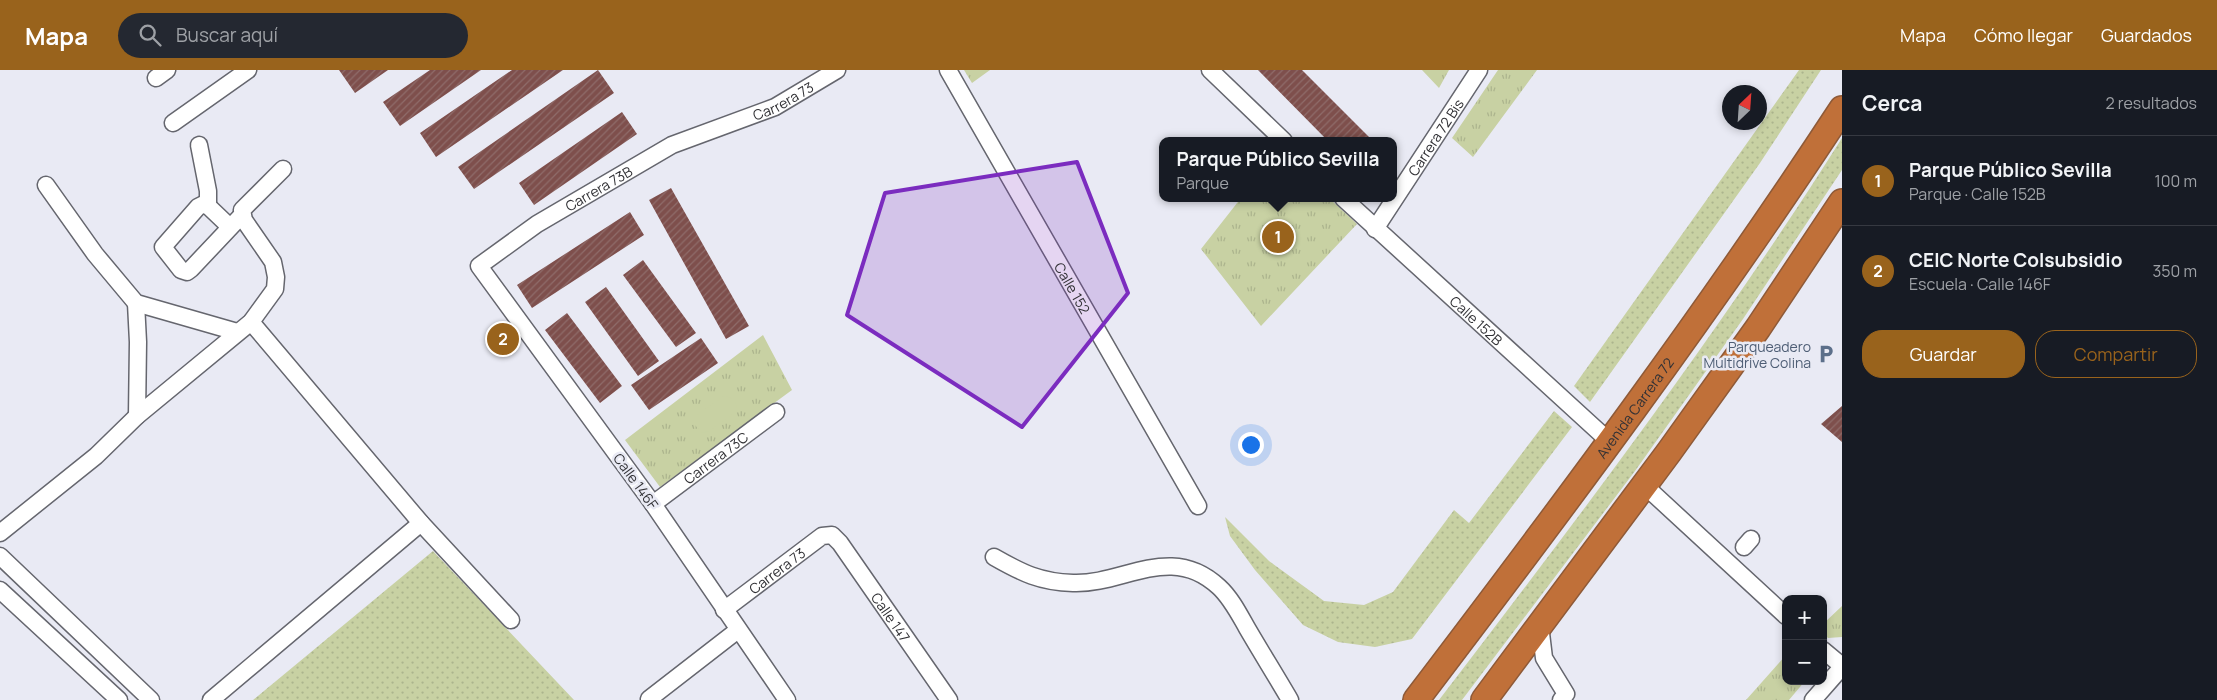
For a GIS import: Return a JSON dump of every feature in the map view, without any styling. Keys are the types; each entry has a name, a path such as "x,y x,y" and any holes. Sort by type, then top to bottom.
{"highway":[{"name":"Avenida Carrera 72","path":"1416,700 1610,442 1798,176 1842,109"},
{"path":"1484,700 1758,328 1842,202"}],"street":[{"path":"173,123 248,70"},
{"name":"Carrera 73","path":"725,126 775,107 837,70"},
{"name":"Calle 152","path":"948,70 1198,506"},
{"path":"1210,70 1280,137"},
{"name":"Carrera 72 Bis","path":"1397,195 1479,70"},
{"name":"Carrera 73B","path":"478,266 537,224 672,145 725,126"},
{"path":"199,145 208,191 208,206"},
{"path":"0,533 45,499 96,456 136,416 250,322 275,289 276,277 273,262 236,221 204,204 198,207 163,247 181,270 187,272 191,270 228,232 236,221 242,210 283,169"},
{"path":"46,185 96,254 136,303 237,332"},
{"name":"Calle 152B","path":"1348,202 1375,229 1610,442"},
{"name":"Carrera 72 Bis","path":"1375,229 1393,202"},
{"name":"Calle 146F","path":"478,266 653,504 787,700"},
{"path":"136,303 138,342 136,416"},
{"path":"250,322 421,523 511,620"},
{"name":"Carrera 73C","path":"653,504 776,412"},
{"path":"1644,485 1782,612"},
{"path":"210,700 421,523"},
{"name":"Carrera 73","path":"724,610 822,536 832,536"},
{"name":"Calle 147","path":"832,536 840,543 949,700"},
{"path":"0,556 151,700"},
{"path":"994,557 1024,575 1074,583 1100,580 1158,566 1185,569 1203,575 1219,587 1235,607 1290,700"},
{"path":"0,590 119,700"},
{"path":"1540,624 1544,658 1566,698"},
{"path":"650,699 738,630"},
{"path":"1813,700 1842,666 1827,653"}],"highlighted area":[{"path":"1077,162 1128,293 1022,427 847,315 885,193"}],"green space":[{"path":"964,70 990,70 972,83"},
{"path":"1422,70 1449,70 1439,88"},
{"path":"1498,70 1537,70 1473,157 1452,138"},
{"path":"1799,70 1821,70 1760,163 1590,402 1574,386 1756,130 1767,130 1767,115"},
{"path":"1842,138 1842,170 1743,319 1635,471 1462,700 1439,700 1647,424 1747,282"},
{"path":"1238,202 1333,202 1357,224 1261,326 1201,249"},
{"path":"763,335 792,390 660,487 625,440"},
{"path":"724,396 734,401 737,406 736,412 709,431 702,433 694,424 694,417"},
{"path":"1554,411 1572,427 1412,639 1375,647 1338,642 1303,625 1255,570 1230,536 1225,517 1269,561 1324,601 1364,605 1393,592 1454,510 1469,523"},
{"path":"433,551 574,700 253,700"},
{"path":"1842,606 1842,637 1827,637 1827,620"},
{"path":"1782,660 1782,685 1802,685 1789,700 1746,700"}],"building":[{"path":"339,70 388,70 355,93"},
{"path":"430,70 481,70 400,126 383,102"},
{"path":"512,70 563,70 436,157 420,133"},
{"path":"598,70 614,93 474,189 458,167"},
{"path":"1258,70 1302,70 1369,137 1324,137"},
{"path":"622,112 637,134 534,205 519,183"},
{"path":"671,188 749,326 726,339 649,200"},
{"path":"630,212 644,235 532,308 517,285"},
{"path":"643,260 696,333 676,347 623,275"},
{"path":"606,287 659,361 638,376 585,302"},
{"path":"567,313 622,386 600,403 545,330"},
{"path":"701,338 718,363 649,410 631,385"},
{"path":"1842,406 1842,442 1821,424"}],"place":[{"name":"Parque Público Sevilla","path":"1278,237"},
{"name":"CEIC Norte Colsubsidio","path":"503,339"},
{"name":"Parqueadero Multidrive Colina","path":"1826,354"}]}
